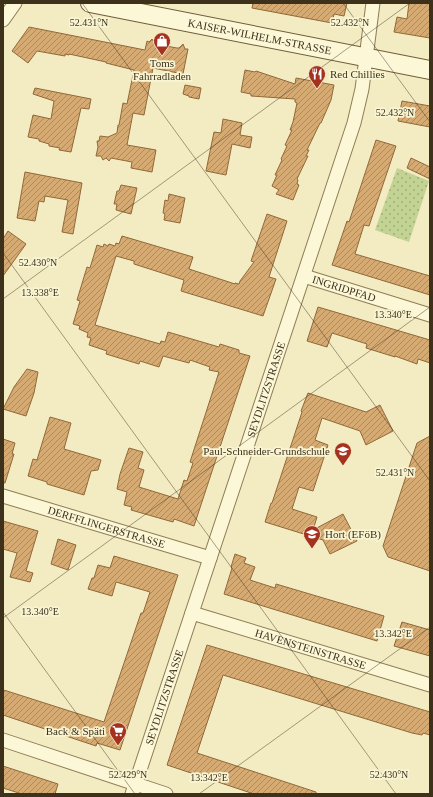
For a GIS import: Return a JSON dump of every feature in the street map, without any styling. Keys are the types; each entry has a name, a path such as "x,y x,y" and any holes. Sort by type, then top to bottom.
{"main road":[{"name":"KAISER-WILHELM-STRASSE","path":"91,3 430,70"}],"street":[{"path":"3,20 15,3"},
{"name":"SEYDLITZSTRASSE","path":"134,789 354,123 362,89 373,3"},
{"name":"INGRIDPFAD","path":"304,276 430,315"},
{"name":"DERFFLINGERSTRASSE","path":"3,496 210,558"},
{"name":"HAVENSTEINSTRASSE","path":"192,613 430,685"},
{"path":"3,740 134,789 166,794"}],"green space":[{"path":"397,168 429,181 409,242 375,230"}],"building":[{"path":"253,3 347,3 344,16 334,14 332,23 252,8"},
{"path":"409,3 430,3 430,38 394,32 397,17 407,19"},
{"path":"29,27 145,50 147,41 149,42 152,39 155,44 179,48 183,44 185,49 188,49 183,74 153,68 144,115 133,113 127,145 156,150 152,172 131,168 132,162 111,158 109,161 106,158 103,160 101,156 96,156 98,147 97,141 99,141 100,136 108,137 117,133 123,103 127,104 134,70 69,54 65,54 65,56 37,51 28,63 12,51"},
{"path":"245,70 256,71 295,84 296,78 334,85 331,100 307,150 309,150 306,156 308,156 297,179 297,184 299,185 293,200 276,194 279,190 272,186 287,146 285,145 292,130 290,130 297,103 295,102 295,99 251,96 251,94 241,92"},
{"path":"185,85 201,88 199,99 183,94"},
{"path":"35,88 91,99 89,109 81,108 71,152 59,150 60,148 49,146 49,144 39,141 39,139 28,137 33,115 51,119 54,101 33,94"},
{"path":"402,101 430,106 430,127 398,121"},
{"path":"223,119 242,123 240,135 252,137 250,148 232,144 226,175 206,171 214,132 221,133"},
{"path":"376,140 396,146 369,226 364,225 355,254 430,276 430,295 332,265 347,221 349,222"},
{"path":"411,158 430,167 430,179 407,168"},
{"path":"25,172 82,183 73,234 62,232 68,200 45,196 44,202 39,201 35,221 17,218"},
{"path":"121,185 137,188 131,214 116,210 117,204 114,204 117,191 119,191"},
{"path":"169,194 185,198 180,223 164,220 165,214 163,213 165,200 168,201"},
{"path":"267,214 287,221 269,277 276,279 263,316 181,291 184,280 134,264 134,261 116,256 95,325 160,344 161,341 165,342 168,332 219,347 220,344 239,350 239,353 250,356 194,526 174,519 173,522 131,510 132,507 124,505 127,492 117,489 120,474 129,448 143,452 138,468 144,470 139,487 178,499 184,480 187,481 193,463 190,462 219,372 209,370 210,367 190,360 189,363 163,356 159,367 140,361 139,364 106,354 107,351 89,345 91,338 87,337 88,333 79,329 80,326 73,324 80,301 77,300 87,267 90,268 97,245 103,247 104,244 108,246 109,244 115,246 116,243 119,244 122,236 193,257 189,269 239,284 254,262 251,261"},
{"path":"8,231 26,244 3,276 3,239"},
{"path":"318,307 430,340 430,363 418,359 417,364 366,348 367,344 332,333 327,347 307,341"},
{"path":"27,369 38,372 34,393 26,416 3,409 14,387"},
{"path":"308,393 366,412 380,405 393,431 366,445 360,431 322,418 315,440 328,445 313,491 299,487 292,509 317,517 313,530 343,514 357,541 330,554 323,540 265,522"},
{"path":"50,417 71,423 64,449 101,460 98,470 91,471 84,495 47,484 47,482 28,476 33,459 37,460"},
{"path":"430,436 430,571 388,557 383,546 417,443"},
{"path":"3,439 15,443 12,454 14,454 5,483 3,483"},
{"path":"3,521 38,531 26,571 33,573 30,582 10,577 17,553 3,549"},
{"path":"58,539 76,545 68,570 51,564"},
{"path":"235,554 246,558 244,563 255,567 250,580 275,588 276,584 384,616 377,641 224,594"},
{"path":"114,556 178,575 120,750 97,743 96,746 3,715 3,690 104,722 141,613 143,613 150,592 116,582 112,596 88,589 92,578 94,578 98,565 110,568"},
{"path":"402,622 430,630 430,656 394,646"},
{"path":"207,645 430,712 430,735 423,733 422,735 412,733 223,675 197,753 316,792 316,794 254,794 167,765"},
{"path":"3,766 58,784 55,794 22,794 3,788"}],"place":[{"name":"Toms Fahrradladen","path":"162,56"},
{"name":"Red Chillies","path":"317,89"},
{"name":"Paul-Schneider-Grundschule","path":"343,466"},
{"name":"Hort (EFöB)","path":"312,549"},
{"name":"Back & Späti","path":"118,746"}]}
